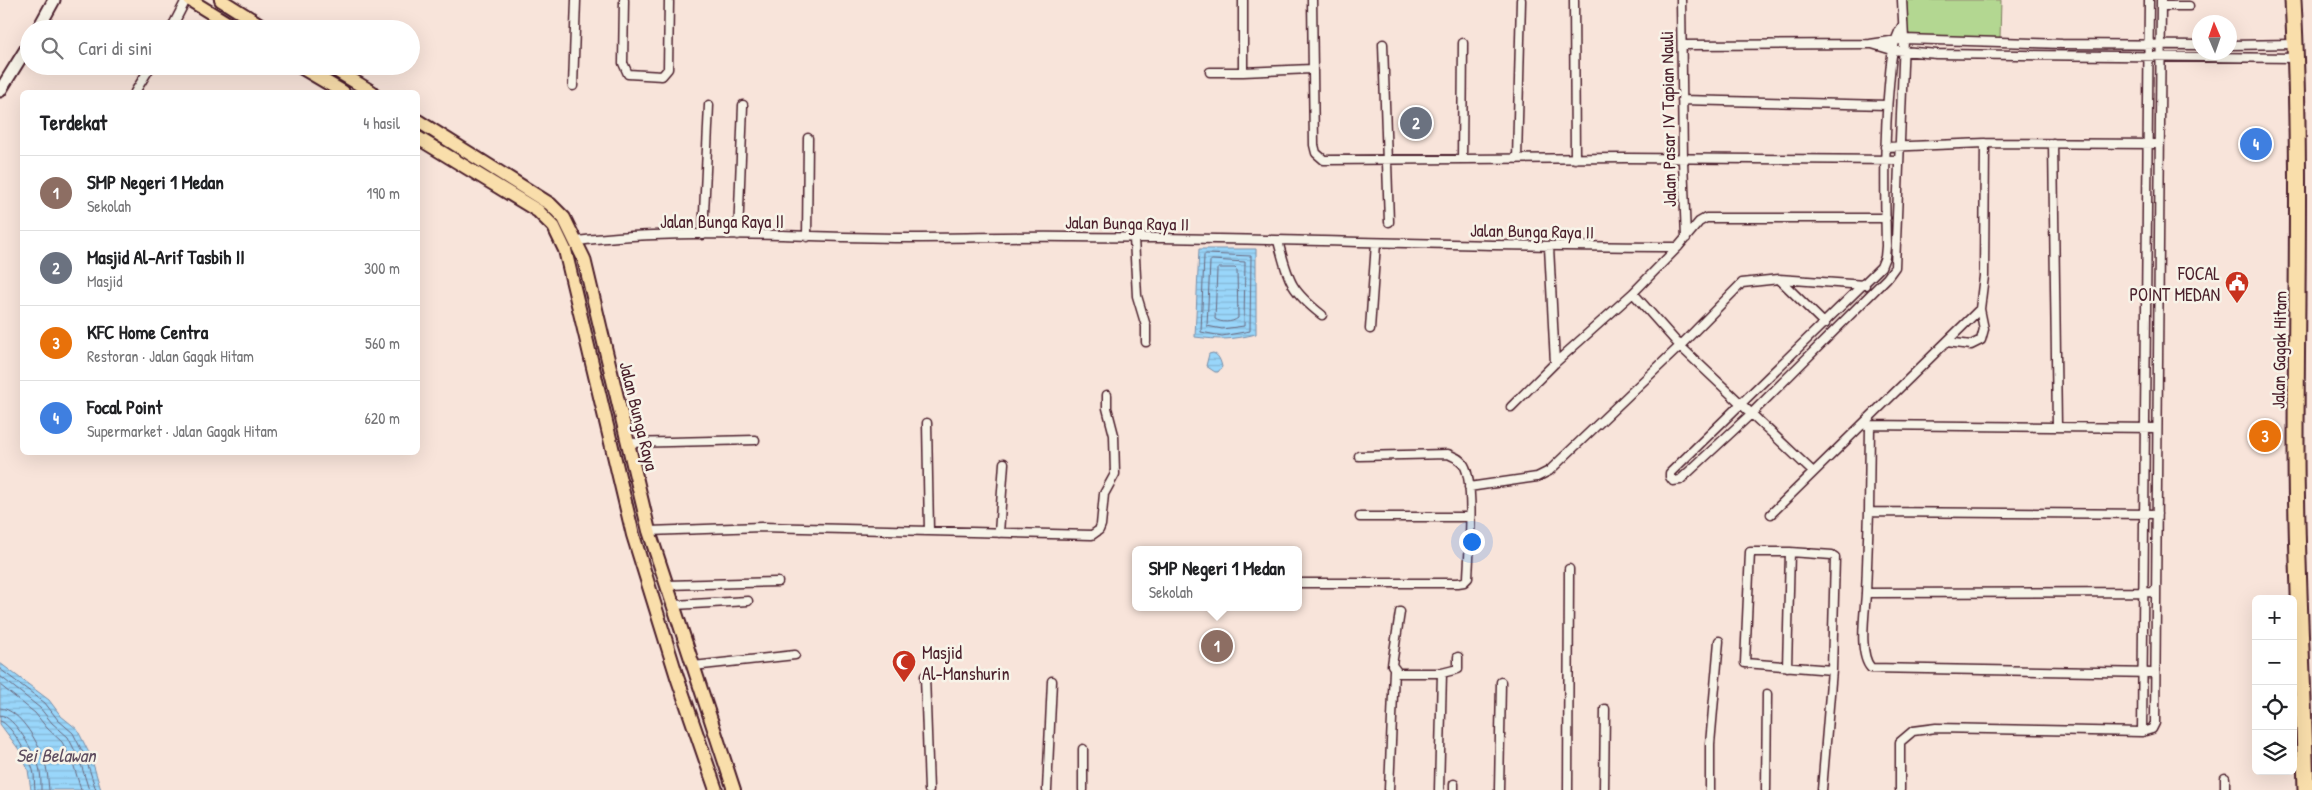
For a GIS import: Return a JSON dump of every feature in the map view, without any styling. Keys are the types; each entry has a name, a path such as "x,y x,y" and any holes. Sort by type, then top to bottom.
{"highway":[{"name":"Jalan Gagak Hitam","path":"2293,0 2296,51 2299,292 2305,479 2306,790"}],"main road":[{"path":"43,20 54,0"},
{"path":"190,0 222,20"},
{"path":"221,0 253,20"},
{"path":"0,91 20,59"},
{"path":"314,75 340,90"},
{"path":"344,75 369,90"},
{"path":"344,90 352,80"},
{"name":"Jalan Bunga Raya","path":"420,122 544,198 564,218 576,241 584,259 649,531 734,790"},
{"name":"Jalan Bunga Raya","path":"420,139 538,211 554,227 562,239 577,290 633,535 716,790"},
{"path":"608,431 624,427"}],"street":[{"path":"176,20 186,0"},
{"path":"573,86 576,0"},
{"path":"624,0 623,63 628,74 634,76 662,76 668,69 669,0"},
{"path":"1243,0 1243,72"},
{"path":"1312,0 1312,69 1316,153 1324,160 1388,158 1899,160"},
{"path":"1517,159 1521,0"},
{"path":"1574,0 1575,159"},
{"name":"Jalan Pasar IV Tapian Nauli","path":"1681,0 1683,45 1682,160 1686,238"},
{"path":"1902,0 1904,39 1895,267 1887,278 1751,414 1680,480 1670,478 1670,473 1865,285 1881,267 1885,257 1884,161 1887,105 1894,39 1902,26"},
{"path":"2142,732 2146,144 2149,0"},
{"path":"1900,790 1900,742 1913,731 1936,728 2142,732 2152,729 2155,723 2161,3 2190,6"},
{"path":"1683,45 1870,44 1894,39 2062,44 2148,43 2192,45"},
{"path":"1937,41 1937,54"},
{"path":"1462,159 1463,43"},
{"path":"1383,44 1389,222"},
{"path":"1870,44 1892,50 1937,54 2063,57 2296,51"},
{"path":"2062,44 2063,57"},
{"path":"2237,46 2296,51"},
{"path":"1210,72 1278,72 1312,69"},
{"path":"136,90 145,75"},
{"path":"1682,100 1887,105"},
{"path":"703,235 709,105"},
{"path":"738,235 743,105"},
{"path":"807,237 808,138"},
{"path":"1886,147 1984,143 2159,144"},
{"path":"1947,342 1971,345 1981,340 1984,329 1980,309 1984,276 1984,143"},
{"path":"2053,143 2058,426"},
{"path":"1511,406 1632,293 1678,247 1699,222 1706,218 1716,216 1886,218"},
{"name":"Jalan Bunga Raya II","path":"576,241 602,238 738,235 1134,238 1550,247 1678,247"},
{"path":"1134,238 1137,296 1146,326 1146,342"},
{"path":"1278,241 1285,268 1295,292 1322,315"},
{"path":"1370,328 1376,243"},
{"path":"1550,247 1555,363"},
{"path":"1468,487 1543,475 1680,346 1742,283 1779,279 1865,285"},
{"path":"1779,279 1825,324"},
{"path":"1632,293 1680,346 1813,472"},
{"path":"1771,514 1980,309"},
{"path":"649,531 761,527 1092,535 1099,530 1104,494 1115,474 1114,435 1107,408 1107,395"},
{"path":"927,423 928,531"},
{"path":"1862,425 2157,428"},
{"path":"1870,425 1864,644 1866,662 1871,668 2154,673"},
{"path":"627,443 755,440"},
{"path":"1302,584 1464,582 1468,578 1470,517 1468,487 1465,466 1460,459 1448,454 1359,456"},
{"path":"1000,533 1004,463"},
{"path":"1869,512 2156,514"},
{"path":"1360,517 1470,517"},
{"path":"1822,790 1832,670 1834,557 1832,555 1752,551 1749,555 1744,660 1747,664 1832,670"},
{"path":"1787,667 1790,552"},
{"path":"1568,790 1569,569"},
{"path":"667,584 778,582"},
{"path":"1866,592 2156,592"},
{"path":"674,604 748,601"},
{"path":"1389,790 1394,670 1392,665 1400,612"},
{"path":"1710,790 1710,744 1719,641"},
{"path":"693,666 795,654"},
{"path":"1394,670 1398,673 1442,673 1458,669 1458,657"},
{"path":"1439,790 1442,673"},
{"path":"925,676 929,790"},
{"path":"1047,790 1052,681"},
{"path":"1499,790 1501,682"},
{"path":"1766,790 1767,694"},
{"path":"1604,790 1605,710"},
{"path":"1083,750 1083,790"},
{"path":"2225,778 2225,790"}],"green space":[{"path":"1909,0 2001,0 2000,39 1913,38 1907,31 1907,2"}],"water":[{"path":"1199,249 1256,249 1256,334 1226,339 1195,337"},
{"path":"1213,353 1218,357 1222,365 1218,372 1206,366 1209,354"},
{"name":"Sei Belawan","path":"0,663 49,700 61,716 77,729 91,757 101,790 31,790 28,770 20,751 0,724"}],"place":[{"name":"Masjid Al-Arif Tasbih II","path":"1416,123"},
{"name":"Focal Point","path":"2256,144"},
{"name":"FOCAL POINT MEDAN","path":"2237,304"},
{"name":"KFC Home Centra","path":"2265,436"},
{"name":"SMP Negeri 1 Medan","path":"1217,646"},
{"name":"Masjid Al-Manshurin","path":"904,683"}]}
